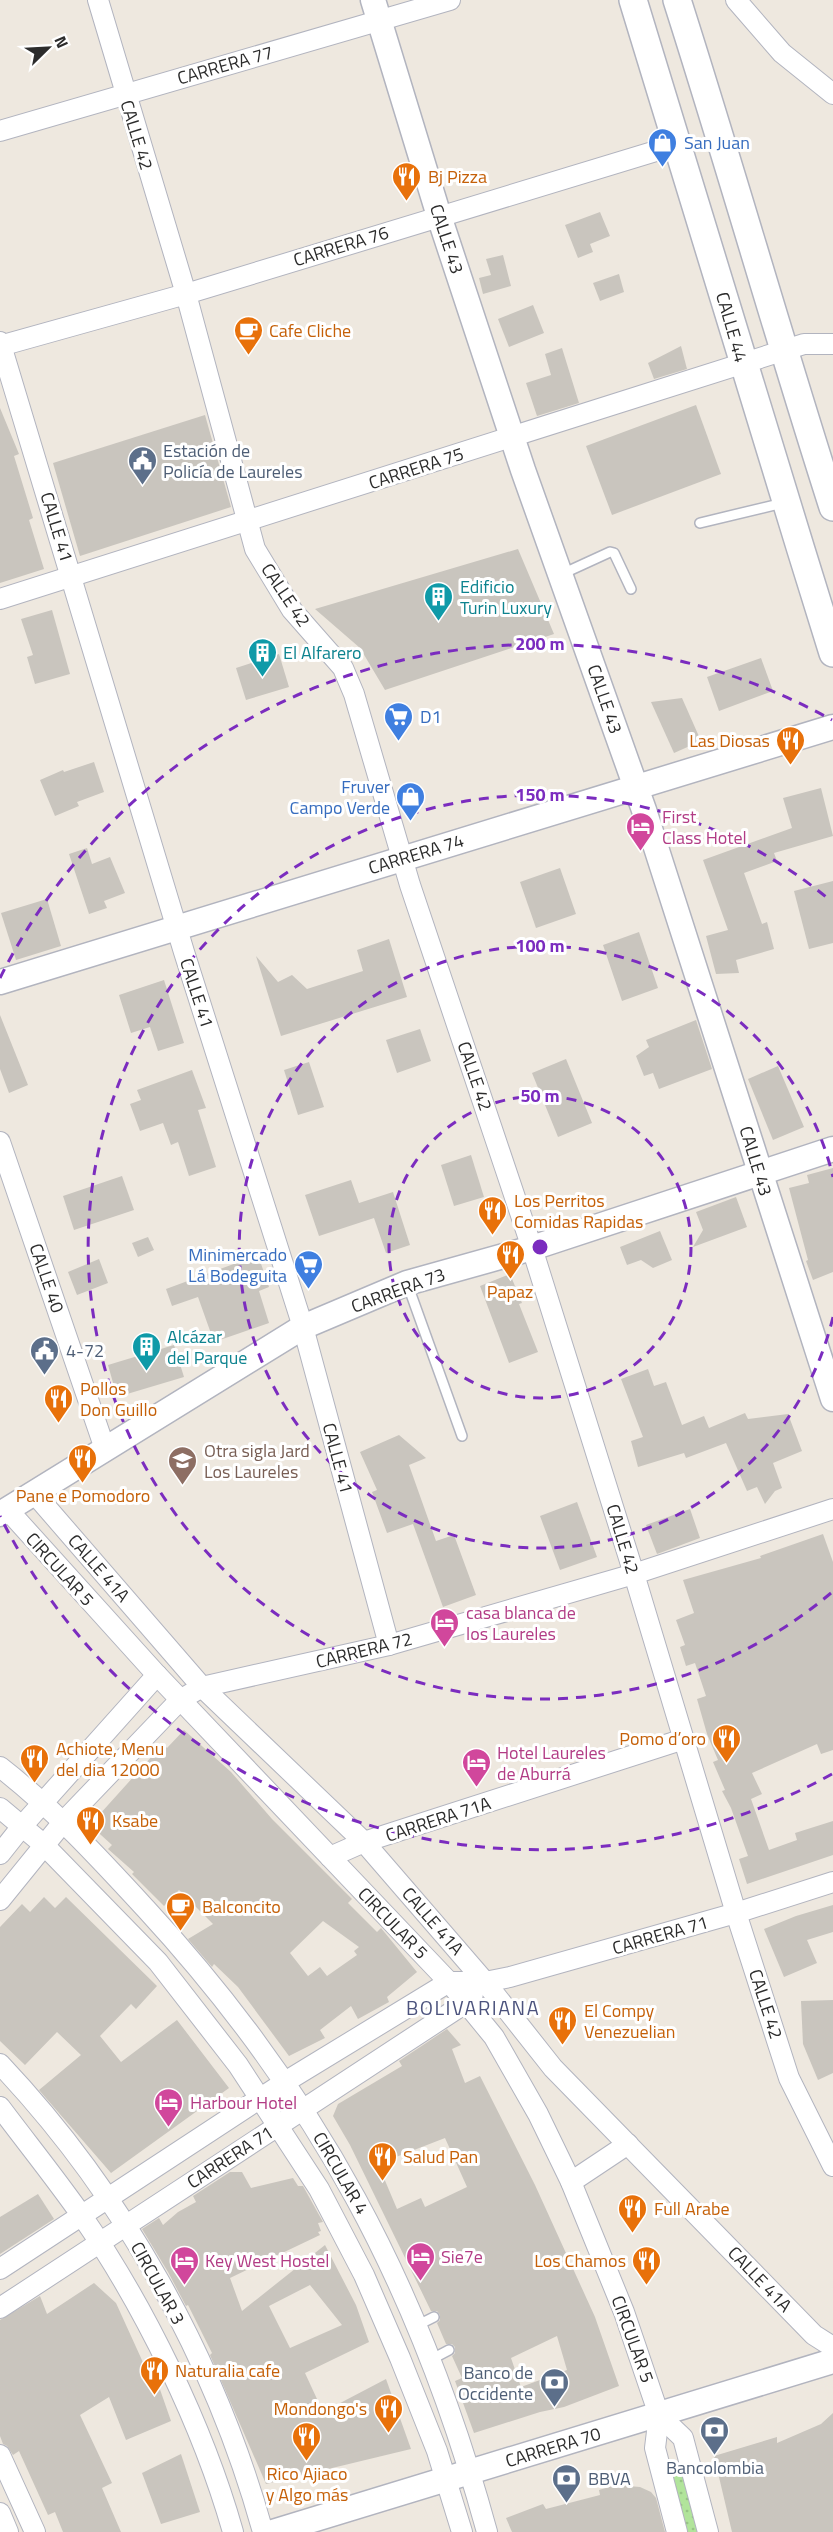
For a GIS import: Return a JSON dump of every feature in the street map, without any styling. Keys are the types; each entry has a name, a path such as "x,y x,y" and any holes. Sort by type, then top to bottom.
{"main road":[{"name":"CALLE 44","path":"633,0 679,144 742,364 833,653"},
{"path":"677,0 723,144 783,351 833,507"}],"street":[{"name":"CALLE 42","path":"98,0 186,294 255,549 292,610 343,668 354,694 403,858 532,1248 634,1574 736,1913 789,2078 833,2166"},
{"name":"CARRERA 77","path":"0,131 125,94 376,10 450,0"},
{"path":"736,0 782,53 833,93"},
{"name":"CALLE 43","path":"376,10 439,216 514,437 523,470 562,574 636,787 734,1090 758,1173 833,1399"},
{"name":"CARRERA 76","path":"0,345 186,294 679,144"},
{"name":"CARRERA 75","path":"0,599 804,344 833,344"},
{"name":"CALLE 41","path":"0,345 303,1327 389,1645"},
{"name":"CARRERA 74","path":"0,982 833,726"},
{"name":"CALLE 40","path":"0,1142 105,1449"},
{"name":"CARRERA 73","path":"2,1507 34,1493 303,1327 407,1283 532,1248 833,1149"},
{"name":"CALLE 41A","path":"34,1493 202,1688 364,1842 485,1982 553,2068 814,2335 833,2347"},
{"name":"CIRCULAR 5","path":"2,1507 157,1676 449,1982 464,2004 494,2037 538,2114 572,2182 624,2312 659,2415 655,2448 677,2532"},
{"name":"CARRERA 72","path":"0,1900 43,1844 64,1821 180,1700 202,1688 389,1645 634,1574 833,1509"},
{"path":"0,1854 23,1825 157,1676"},
{"name":"CARRERA 72","path":"157,1676 202,1688"},
{"name":"CARRERA 71A","path":"330,1857 364,1842 684,1739"},
{"name":"CIRCULAR 4","path":"0,1767 64,1821 179,1945 252,2035 303,2109 359,2202 390,2263 426,2321 440,2355 487,2532"},
{"name":"CIRCULAR 4","path":"0,1808 43,1844 158,1962 198,2011 261,2099 319,2189 364,2275 412,2387 446,2479 462,2532"},
{"name":"CARRERA 71","path":"0,2269 285,2082 449,1982 485,1982 510,1977 736,1913 833,1882"},
{"path":"158,1962 179,1945"},
{"name":"CARRERA 71","path":"0,2308 464,2004 485,1982"},
{"name":"CIRCULAR 3","path":"0,2064 62,2136 108,2199 126,2226 189,2338 238,2455 263,2532"},
{"name":"CIRCULAR 3","path":"0,2106 82,2215 161,2352 189,2414 233,2532"},
{"path":"572,2182 628,2144"},
{"path":"364,2275 390,2263"},
{"path":"161,2352 189,2338"},
{"name":"CARRERA 70","path":"273,2532 833,2361"},
{"name":"CIRCULAR 5","path":"659,2415 683,2438 708,2532"},
{"path":"0,2455 35,2532"},
{"path":"0,2513 8,2532"}],"lane":[{"path":"700,523 786,502"},
{"path":"562,574 610,552 614,553 631,589"},
{"path":"407,1283 462,1436"}],"green space":[{"path":"685,2467 701,2532 687,2532 671,2472"}],"building":[{"path":"600,212 610,236 590,244 593,252 578,258 565,225"},
{"path":"503,255 511,286 483,294 479,278 491,275 486,259"},
{"path":"619,274 624,292 600,301 593,283"},
{"path":"533,305 544,333 509,347 498,319"},
{"path":"681,346 687,369 654,379 648,363"},
{"path":"562,348 579,403 537,416 526,383 551,375 545,354"},
{"path":"696,405 721,474 612,515 586,446"},
{"path":"0,408 19,454 14,456 33,518 29,520 44,569 0,583"},
{"name":"Estación de Policía de Laureles","path":"205,415 231,507 80,556 53,463"},
{"name":"Edificio Turin Luxury","path":"518,549 554,634 385,690 360,648 315,609"},
{"path":"52,610 70,674 35,684 27,657 33,655 21,619"},
{"name":"El Alfarero","path":"279,654 289,687 246,700 236,668"},
{"path":"761,658 773,691 719,711 707,677"},
{"path":"682,698 701,741 674,753 651,702"},
{"path":"94,762 104,792 77,802 79,806 55,816 40,780 63,770 64,772"},
{"path":"821,788 833,836 774,853 777,861 744,873 762,924 767,922 774,949 736,960 739,973 716,974 706,936 728,930 703,860 792,828 783,798"},
{"path":"87,848 92,864 110,857 125,893 104,901 107,908 89,914 69,854"},
{"path":"560,868 576,914 536,928 520,882"},
{"path":"833,881 833,943 809,949 794,891"},
{"path":"47,899 61,946 16,960 1,913"},
{"path":"639,932 658,988 622,1001 603,945"},
{"path":"389,939 407,997 281,1036 256,956 278,982 292,975 307,989 363,971 357,950"},
{"path":"164,980 184,1043 158,1051 150,1027 131,1033 119,995"},
{"path":"0,1015 28,1085 9,1093 0,1069"},
{"path":"696,1020 712,1069 659,1089 653,1073 644,1076 636,1056 649,1047 646,1040"},
{"path":"420,1029 431,1061 397,1073 386,1040"},
{"path":"566,1059 592,1123 558,1137 532,1073"},
{"path":"309,1062 324,1107 298,1115 284,1070"},
{"path":"778,1066 804,1127 773,1140 748,1079"},
{"path":"192,1070 206,1108 198,1110 216,1167 189,1176 178,1142 171,1145 163,1123 140,1131 130,1104 141,1100 137,1090"},
{"path":"471,1155 484,1197 454,1206 441,1165"},
{"path":"833,1168 833,1272 813,1280 806,1261 808,1260 789,1188 809,1183 807,1175"},
{"path":"122,1176 134,1210 74,1230 63,1196"},
{"path":"351,1180 359,1203 393,1192 410,1245 386,1253 374,1218 319,1236 305,1195"},
{"path":"736,1197 747,1227 693,1247 703,1230 696,1212"},
{"path":"660,1231 672,1260 653,1268 641,1260 627,1265 620,1247"},
{"path":"148,1237 154,1250 138,1257 132,1243"},
{"path":"258,1255 269,1287 259,1291 269,1323 214,1342 198,1297 172,1306 166,1289"},
{"path":"99,1259 108,1283 77,1295 68,1272"},
{"path":"510,1274 538,1352 509,1363 480,1286"},
{"name":"Alcázar del Parque","path":"174,1345 184,1377 117,1397 108,1365"},
{"path":"648,1369 654,1386 666,1382 682,1425 704,1416 709,1428 745,1413 748,1419 788,1414 802,1451 773,1463 782,1488 775,1491 765,1504 757,1487 747,1491 726,1443 686,1458 684,1453 638,1467 631,1441 643,1437 621,1379"},
{"path":"399,1435 426,1458 409,1465 436,1541 454,1535 476,1595 443,1607 413,1524 387,1533 372,1492 377,1490 360,1452"},
{"path":"577,1502 597,1557 560,1570 540,1516"},
{"path":"690,1509 700,1538 657,1554 646,1525"},
{"path":"823,1534 833,1562 833,1750 821,1754 817,1744 752,1773 762,1794 751,1799 769,1850 797,1840 795,1833 833,1821 833,1855 747,1884 739,1859 748,1856 731,1808 722,1791 725,1790 713,1762 718,1760 707,1734 697,1699 706,1696 695,1663 686,1666 680,1647 685,1645 676,1620 694,1613 683,1580 761,1558 760,1556"},
{"path":"184,1730 231,1772 272,1819 352,1899 348,1903 377,1932 381,1928 417,1972 387,1997 389,2002 358,2019 351,2006 320,2030 325,2038 289,2056 238,1987 214,1964 212,1967 188,1939 213,1924 179,1890 164,1906 132,1874 134,1872 108,1849 112,1845 90,1825 163,1744 167,1748","holes":["323,1921 359,1947 354,1951 357,1955 327,1976 320,1967 308,1976 290,1953"]},
{"path":"44,1897 55,1908 66,1897 157,1986 136,2009 131,2004 100,2036 121,2062 177,2020 229,2088 111,2173 39,2090 81,2055 57,2032 25,2065 0,2041 0,1927 22,1904 30,1912"},
{"path":"833,1905 833,1932 807,1940 817,1963 784,1977 764,1929"},
{"path":"833,2000 833,2073 818,2080 803,2044 801,2001"},
{"path":"447,2029 461,2045 452,2049 465,2083 480,2076 535,2185 595,2317 619,2386 564,2407 540,2412 474,2433 455,2381 462,2378 452,2356 455,2353 455,2347 452,2344 446,2344 437,2323 440,2315 437,2311 431,2311 350,2145 333,2116 338,2104 402,2066 399,2061","holes":["445,2138 467,2187 425,2207 421,2198 397,2209 378,2164","557,2336 567,2370 521,2387 511,2358"]},
{"path":"230,2172 242,2172 251,2188 293,2178 298,2186 303,2186 323,2222 318,2223 320,2235 230,2278 242,2311 325,2245 356,2305 369,2342 305,2373 323,2412 386,2379 411,2449 266,2484 210,2355 212,2353 188,2305 186,2306 142,2229 159,2218 163,2225 178,2212 196,2202 193,2196","holes":["310,2285 342,2325 290,2348 269,2306"]},
{"path":"38,2194 54,2219 0,2254 0,2217"},
{"path":"94,2283 116,2303 151,2380 156,2378 171,2421 126,2440 109,2397 80,2415 112,2483 102,2488 121,2532 63,2532 55,2512 48,2515 19,2451 13,2455 3,2444 0,2436 0,2320 40,2296 47,2314"},
{"path":"833,2413 833,2532 732,2532 714,2456 777,2437 777,2443 821,2424"},
{"path":"181,2454 200,2512 161,2524 142,2473"},
{"path":"616,2485 640,2487 651,2492 656,2498 665,2532 512,2532 506,2518 543,2504 546,2509 600,2495 599,2490"}],"place":[{"name":"San Juan","path":"663,168"},
{"name":"Bj Pizza","path":"407,202"},
{"name":"Cafe Cliche","path":"248,356"},
{"name":"Estación de Policía de Laureles","path":"142,486"},
{"name":"Edificio Turin Luxury","path":"439,622"},
{"name":"El Alfarero","path":"262,678"},
{"name":"D1","path":"399,742"},
{"name":"Las Diosas","path":"791,766"},
{"name":"Fruver Campo Verde","path":"411,822"},
{"name":"First Class Hotel","path":"641,852"},
{"name":"Los Perritos Comidas Rapidas","path":"493,1236"},
{"name":"Papaz","path":"510,1280"},
{"name":"Minimercado Lá Bodeguita","path":"308,1290"},
{"name":"Alcázar del Parque","path":"146,1372"},
{"name":"4-72","path":"45,1376"},
{"name":"Pollos Don Guillo","path":"59,1424"},
{"name":"Pane e Pomodoro","path":"83,1484"},
{"name":"Otra sigla Jard Los Laureles","path":"183,1486"},
{"name":"casa blanca de los Laureles","path":"445,1648"},
{"name":"Pomo d’oro","path":"727,1764"},
{"name":"Achiote, Menu del dia 12000","path":"35,1784"},
{"name":"Hotel Laureles de Aburrá","path":"476,1788"},
{"name":"Ksabe","path":"91,1846"},
{"name":"Balconcito","path":"181,1932"},
{"name":"El Compy Venezuelian","path":"563,2046"},
{"name":"Harbour Hotel","path":"169,2128"},
{"name":"Salud Pan","path":"382,2182"},
{"name":"Full Arabe","path":"633,2234"},
{"name":"Sie7e","path":"420,2282"},
{"name":"Key West Hostel","path":"184,2286"},
{"name":"Los Chamos","path":"647,2286"},
{"name":"Naturalia cafe","path":"154,2396"},
{"name":"Banco de Occidente","path":"554,2408"},
{"name":"Mondongo's","path":"388,2434"},
{"name":"Bancolombia","path":"715,2456"},
{"name":"Rico Ajiaco y Algo más","path":"307,2462"},
{"name":"BBVA","path":"567,2504"}],"district":[{"name":"BOLIVARIANA","path":"473,2007"}]}
